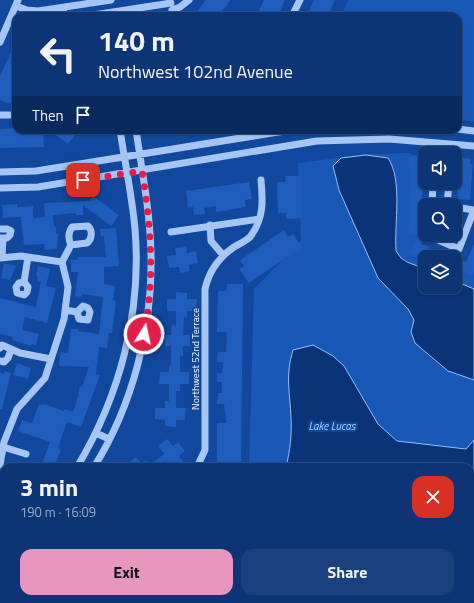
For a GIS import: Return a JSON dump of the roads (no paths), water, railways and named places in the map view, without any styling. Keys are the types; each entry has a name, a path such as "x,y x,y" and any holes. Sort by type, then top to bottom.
{"street":[{"path":"47,12 98,1 111,0"},
{"path":"114,0 116,12"},
{"path":"132,12 180,7 189,0"},
{"path":"294,12 300,0"},
{"path":"98,1 100,12"},
{"path":"17,3 27,10 38,12"},
{"path":"63,8 64,12"},
{"path":"0,42 12,21"},
{"path":"0,115 12,115"},
{"path":"462,130 474,131"},
{"path":"79,463 96,433 118,376 132,318 136,248 133,213 121,134"},
{"path":"96,463 121,413 133,378 147,318 152,253 148,213 136,134"},
{"path":"0,172 36,172 268,134"},
{"path":"0,188 38,187 336,139 389,139 474,146"},
{"name":"Northwest 52nd Terrace","path":"200,463 205,450 205,289 208,275 223,255 249,237 259,219 264,203 261,180"},
{"path":"462,208 474,210 462,241"},
{"path":"171,232 210,225 259,219"},
{"path":"210,225 212,241 223,255"},
{"path":"0,229 7,229 11,231 10,235 1,238 1,258 28,257 62,262"},
{"path":"443,242 459,249 462,242"},
{"path":"0,463 3,447 16,409 45,378 65,310 68,287 62,262 71,245"},
{"path":"24,282 28,257"},
{"path":"65,310 77,312"},
{"path":"0,348 2,345 11,350 51,359"},
{"path":"0,361 4,362 11,350"},
{"path":"96,433 109,439"},
{"path":"3,447 26,454"}],"water":[{"path":"366,155 388,158 393,167 397,190 396,251 401,258 418,266 418,294 462,294 462,284 474,289 474,380 448,371 415,343 411,332 414,320 408,309 378,278 339,190 333,166 341,158"},
{"name":"Lake Lucas","path":"313,345 333,356 344,366 378,424 397,441 466,449 474,440 474,463 287,463 290,449 291,430 289,368 293,350"}]}
